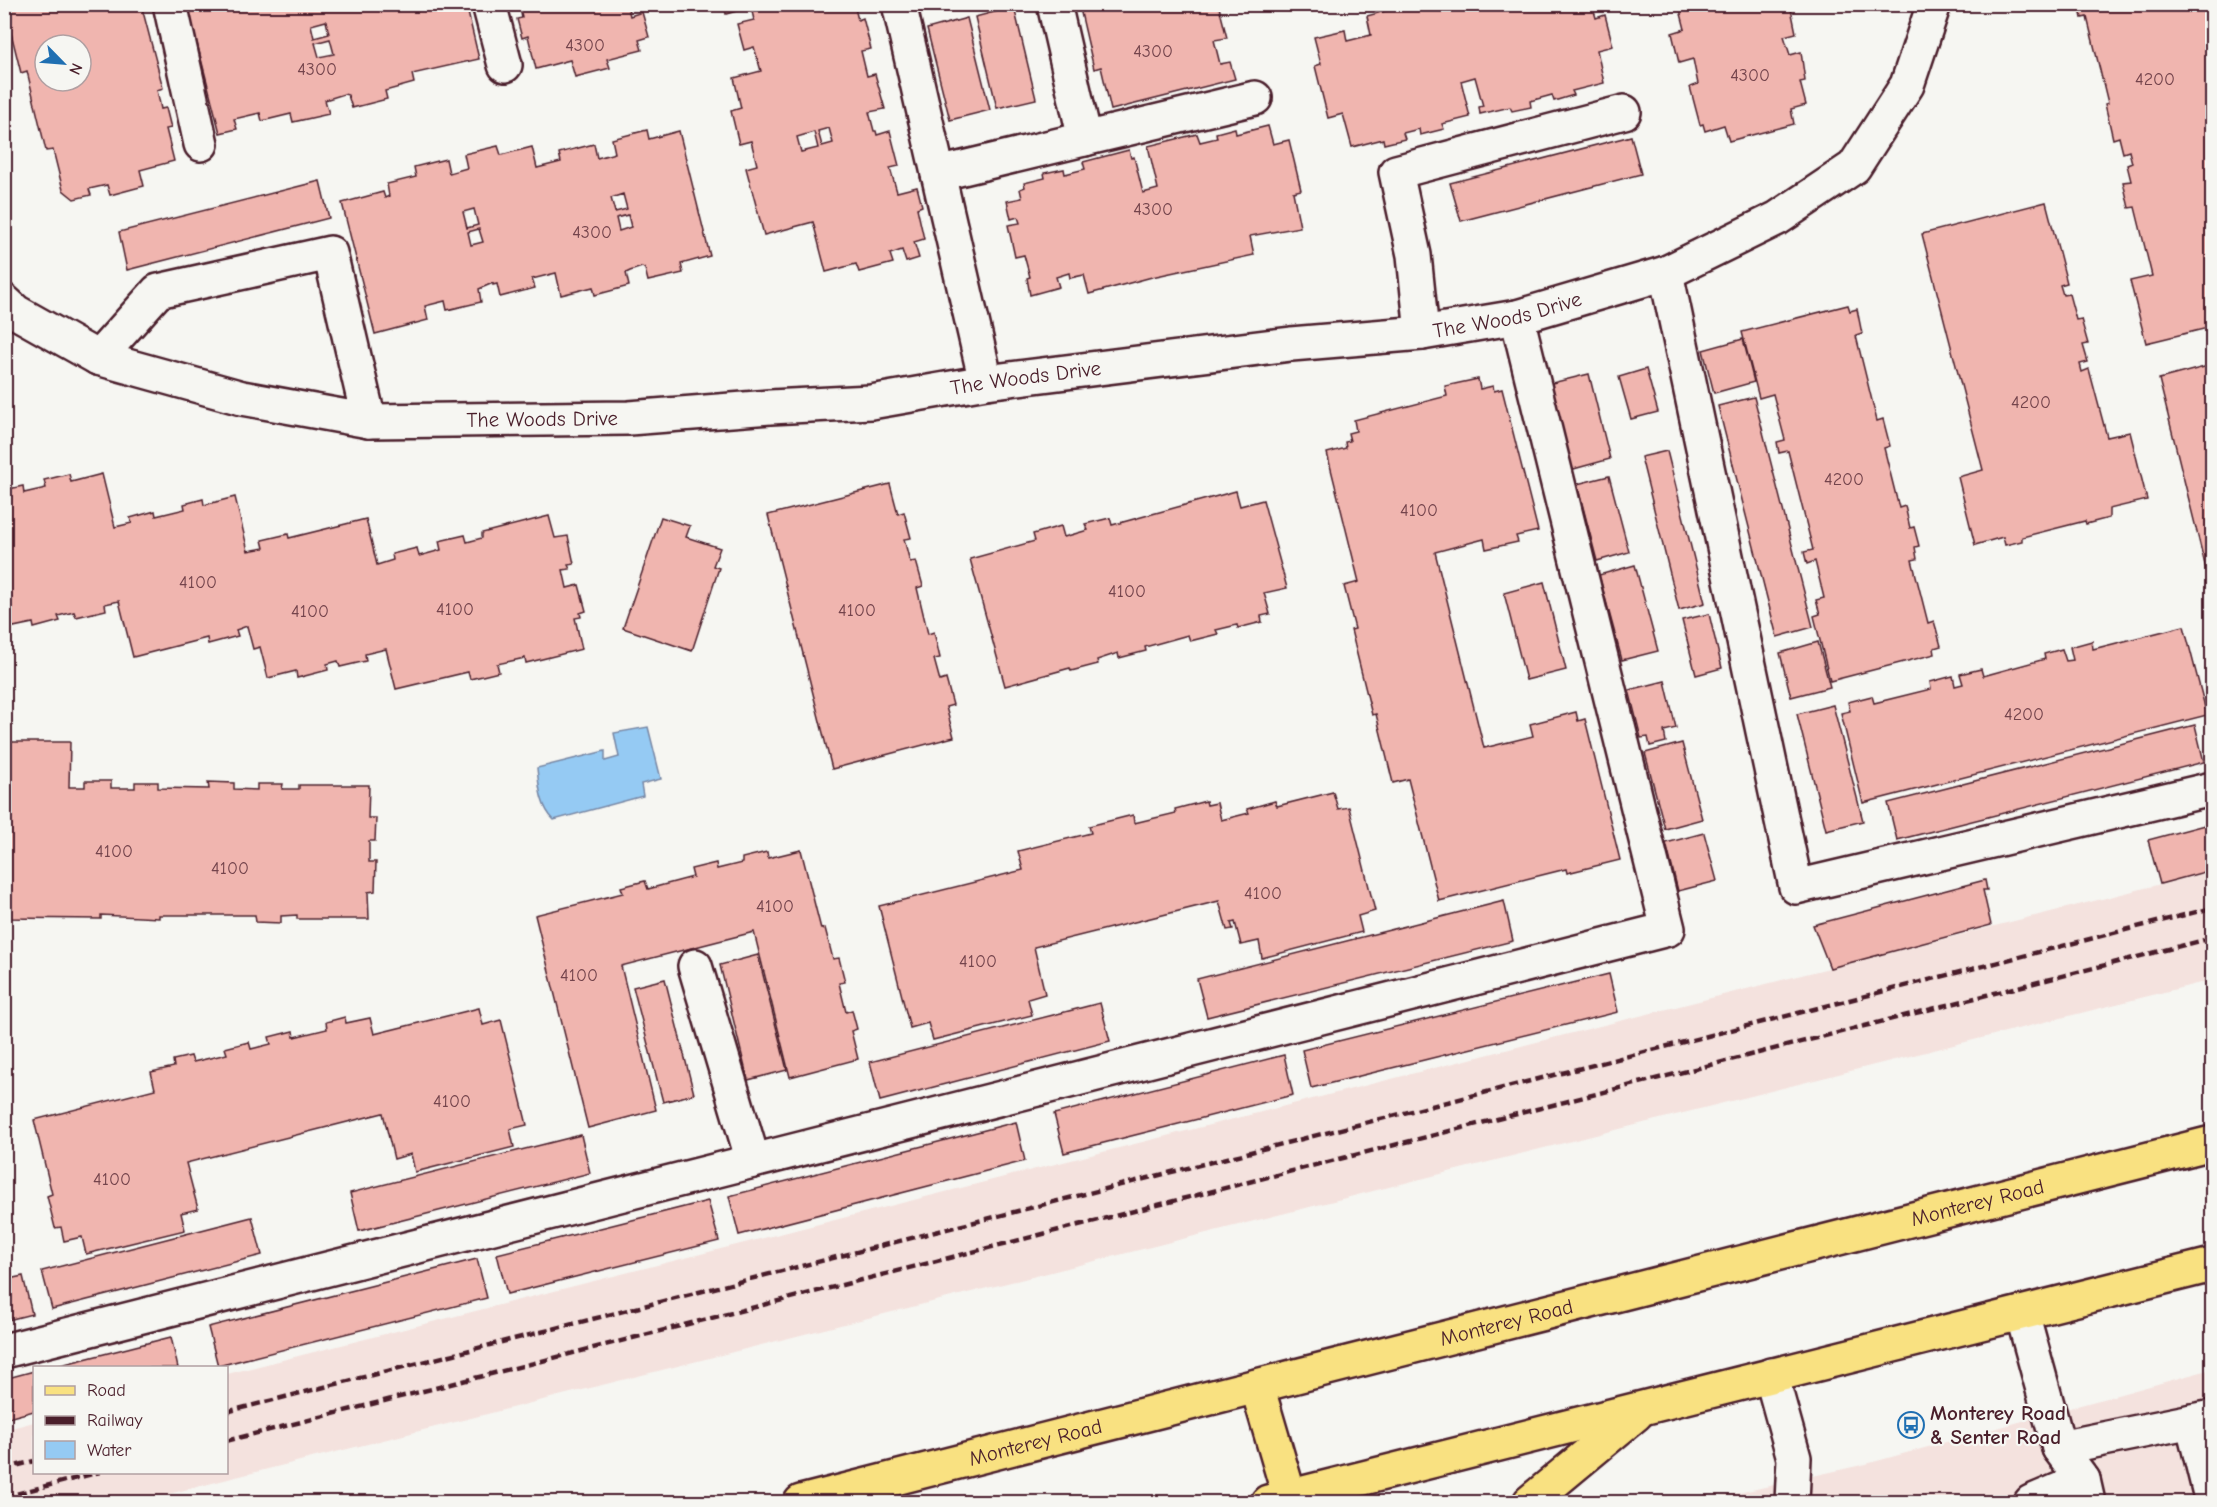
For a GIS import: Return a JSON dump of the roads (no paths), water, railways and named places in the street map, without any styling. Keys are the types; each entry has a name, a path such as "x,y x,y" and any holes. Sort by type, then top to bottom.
{"main road":[{"name":"Monterey Road","path":"801,1503 2212,1143"},
{"path":"1257,1386 1283,1501 1771,1375 2212,1265"},
{"path":"1530,1503 1642,1409"}],"lane":[{"path":"170,4 201,144"},
{"path":"489,4 505,65"},
{"path":"899,4 986,382"},
{"path":"1054,4 1085,139"},
{"name":"The Woods Drive","path":"4,301 16,312 98,358 242,398 369,421 629,418 770,406 871,402 986,382 1291,344 1422,333 1517,317 1666,273 1778,218 1854,167 1907,85 1934,4"},
{"path":"938,174 1255,98"},
{"path":"1422,333 1414,255 1396,172 1624,112"},
{"path":"98,358 158,291 330,254 369,421"},
{"path":"1666,273 1796,887 2212,789"},
{"path":"4,1351 1668,929 1517,317"},
{"path":"694,966 753,1161"},
{"path":"2022,1313 2058,1448 2085,1491 2031,1503"},
{"path":"1771,1375 1794,1458 1792,1503"},
{"path":"2058,1448 2202,1419 2212,1503"}],"water":[{"path":"648,727 661,779 641,784 643,796 554,820 549,815 543,802 537,768 605,751 605,761 619,757 614,733"}],"railway":[{"path":"228,1411 2212,908"},
{"path":"228,1440 2212,938"},
{"path":"4,1469 33,1461"},
{"path":"4,1497 92,1474"}],"place":[{"name":"Monterey Road & Senter Road","path":"1911,1425"}]}
